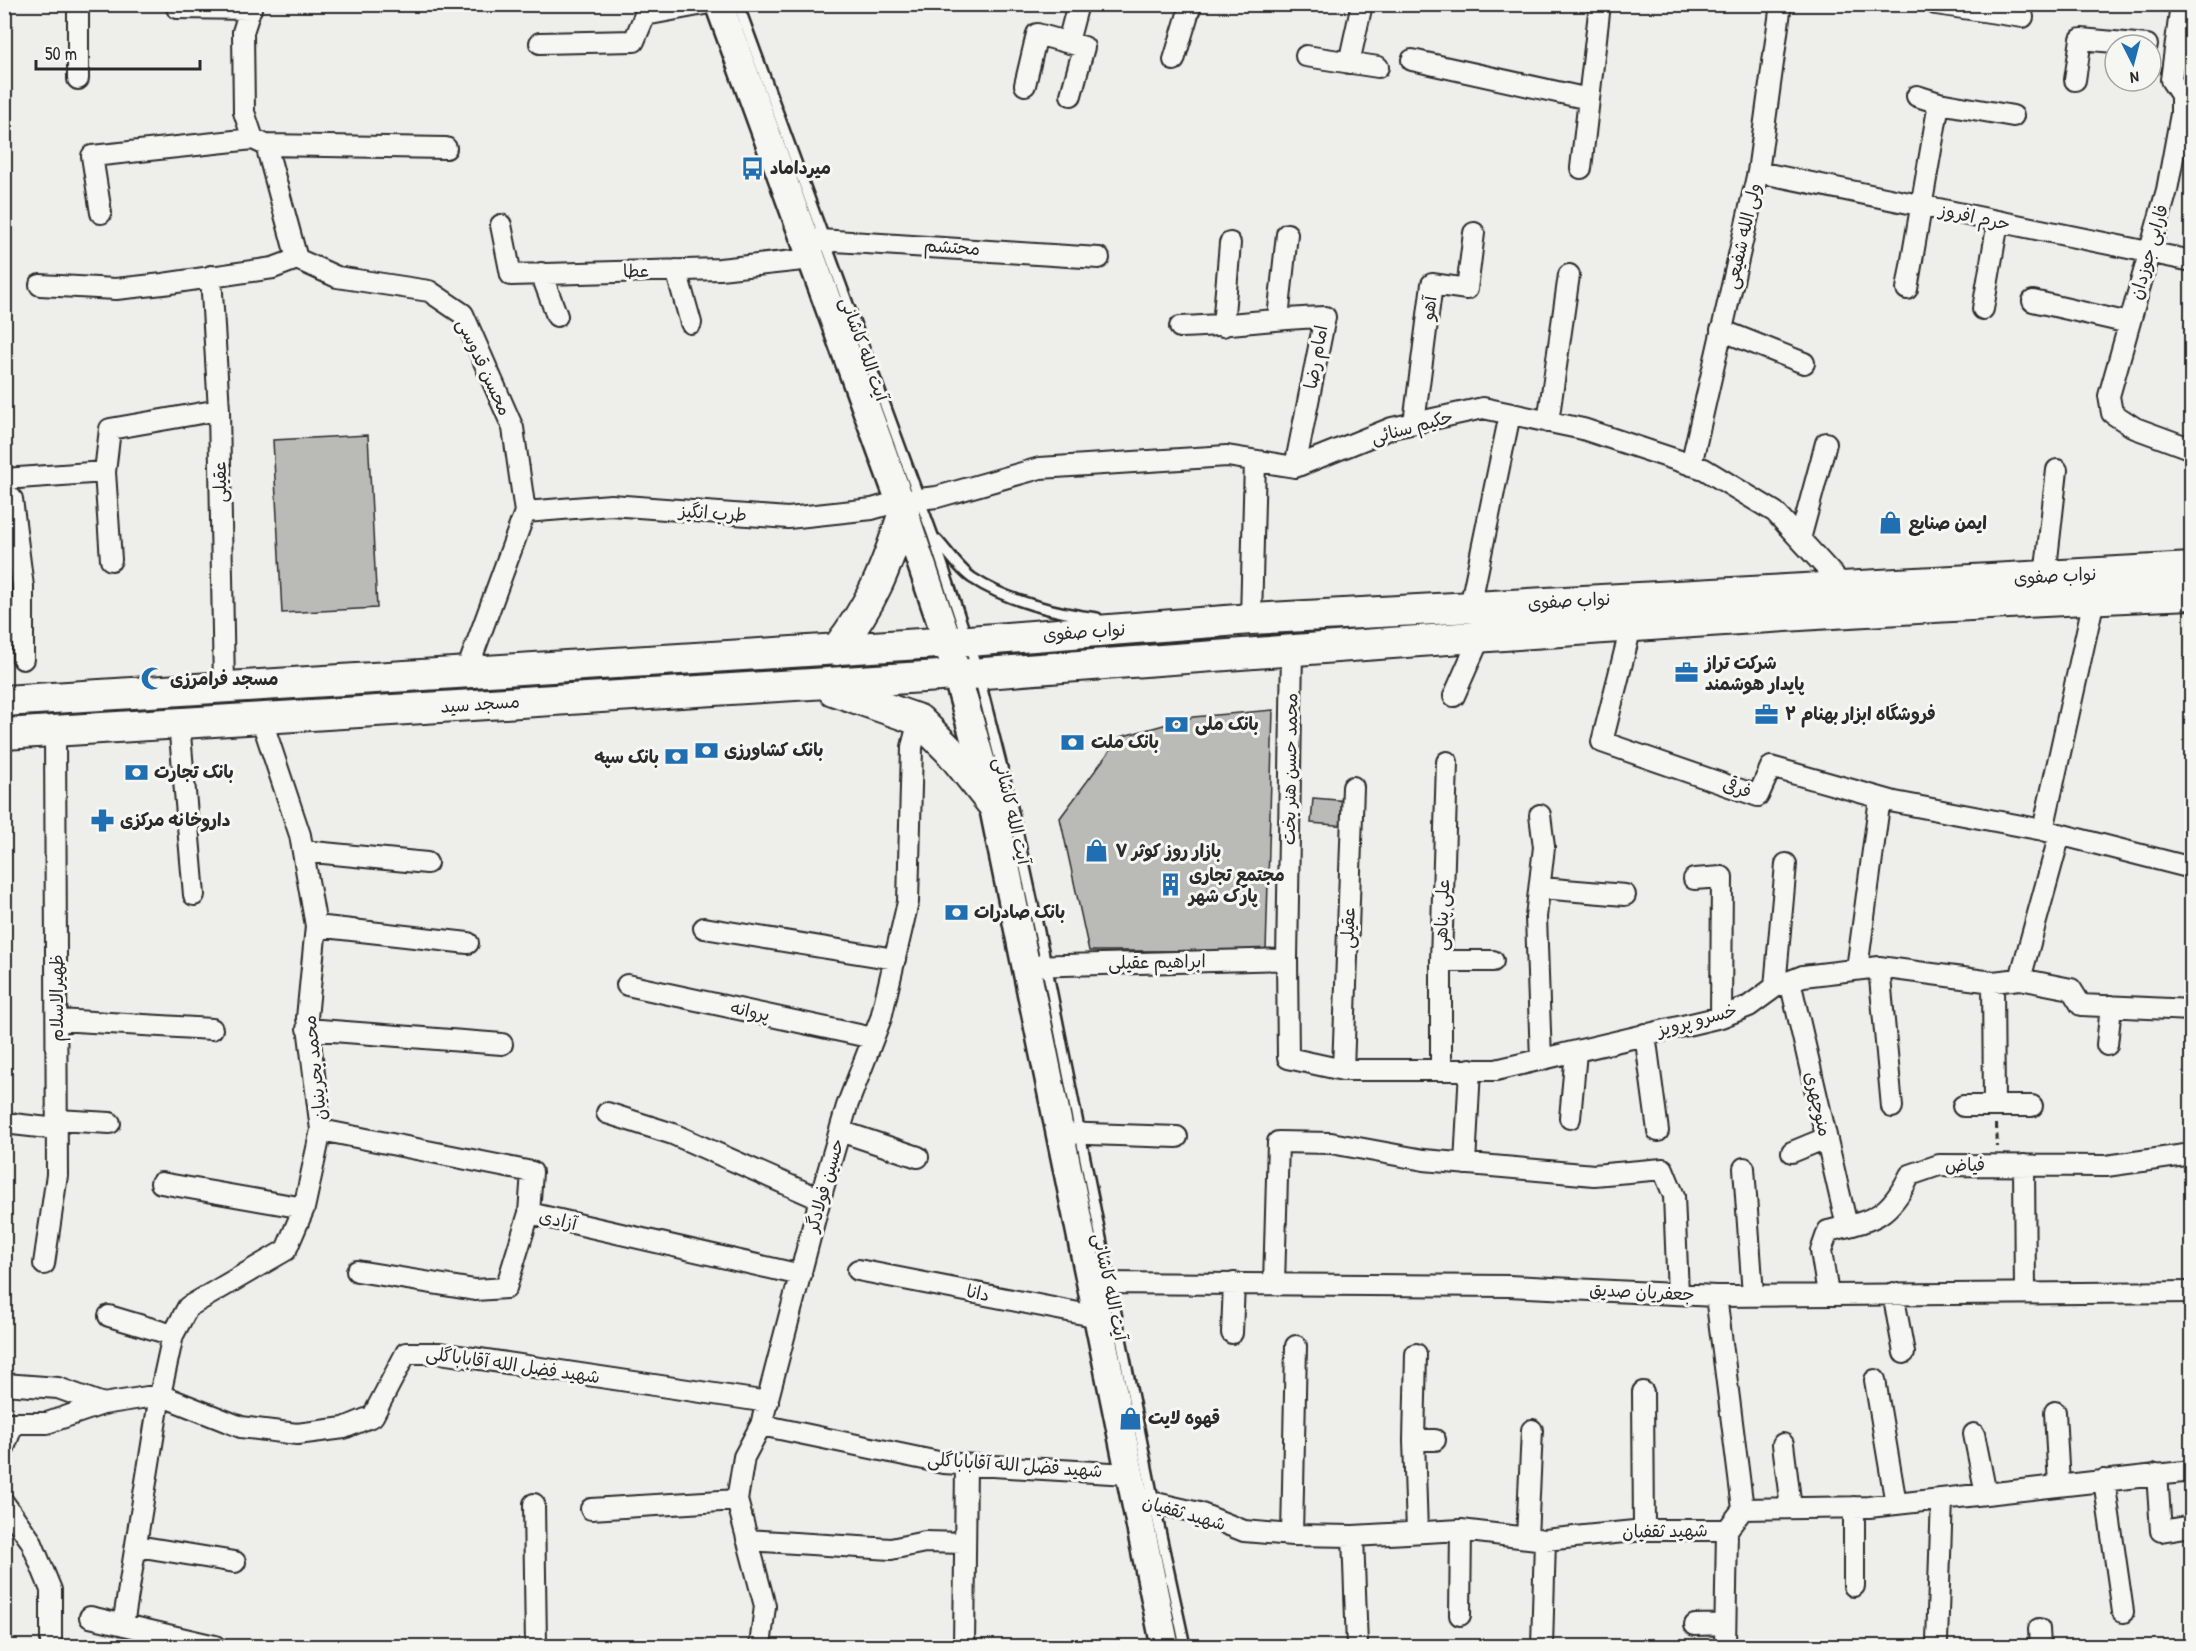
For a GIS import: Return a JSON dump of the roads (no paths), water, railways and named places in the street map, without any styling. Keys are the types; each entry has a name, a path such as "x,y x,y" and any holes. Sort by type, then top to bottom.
{"main road":[{"name":"آیت الله کاشانی","path":"719,4 814,246 959,642 993,805 1037,965 1101,1283 1099,1317 1138,1492 1165,1647"},
{"path":"836,650 861,618 885,572 908,504"},
{"name":"نواب صفوی","path":"959,642 1251,620 2192,568"},
{"name":"نواب صفوی","path":"967,674 1631,627 2192,594"},
{"name":"مسجد سید","path":"6,700 959,642"},
{"name":"مسجد سید","path":"22,736 179,723 967,674"},
{"path":"813,683 876,703 919,720 949,750 993,805"}],"street":[{"path":"78,4 78,80"},
{"path":"540,43 634,41 645,15 704,4"},
{"path":"1068,42 1078,4"},
{"path":"1174,60 1191,4"},
{"path":"1349,63 1362,4"},
{"path":"1581,168 1600,4"},
{"name":"ولی الله شفیعی","path":"1691,465 1758,172 1781,4"},
{"path":"1936,4 2024,17"},
{"name":"فارابی جوزدان","path":"2181,4 2171,80 2186,95 2167,190 2109,396 2112,413 2135,428 2192,449"},
{"path":"40,285 116,289 163,285 273,268 297,259 259,142 244,112 243,32 251,7 177,8"},
{"path":"1025,85 1037,34 1084,46 1071,95"},
{"path":"2075,80 2081,39 2103,41"},
{"path":"2163,46 2174,47"},
{"path":"1306,56 1378,67"},
{"path":"1412,60 1589,99"},
{"path":"1917,96 1939,103 2013,116"},
{"path":"1907,289 1939,103"},
{"path":"101,213 92,156 259,142 446,148"},
{"name":"حرم افروز","path":"1758,172 2192,261"},
{"path":"1983,309 1998,222"},
{"name":"عطا","path":"501,225 511,275 720,269 814,246"},
{"name":"آهو","path":"1414,423 1432,284 1467,290 1474,233"},
{"path":"1278,318 1287,234"},
{"path":"1223,326 1230,243"},
{"name":"محتشم","path":"814,246 1099,258"},
{"name":"محسن قدوسی","path":"297,259 337,277 429,291 464,314 513,428 525,512 466,673"},
{"path":"676,270 691,323"},
{"path":"541,273 557,316"},
{"path":"1548,422 1569,275"},
{"name":"عقیلی","path":"211,276 219,410 224,687"},
{"path":"2032,301 2129,323"},
{"name":"امام رضا","path":"1180,327 1223,326 1278,318 1325,317 1295,467"},
{"path":"1721,330 1804,363"},
{"name":"حکیم سنائی","path":"1295,467 1392,428 1482,408 1583,429 1704,469 1775,512 1844,588"},
{"path":"111,560 105,472 110,429 219,410"},
{"path":"1470,607 1510,414"},
{"path":"1800,539 1826,443"},
{"path":"908,504 1040,468 1227,456 1295,467"},
{"path":"1251,620 1255,460"},
{"path":"2045,577 2056,470"},
{"path":"4,479 105,472"},
{"path":"4,491 12,499 23,587 22,659"},
{"name":"طرب انگیز","path":"525,512 611,505 788,518 908,504"},
{"path":"2020,979 2051,832 2094,598"},
{"name":"فرقی","path":"1631,627 1602,742 1758,796 1771,767 1880,798 2051,832 2192,868"},
{"path":"1454,696 1480,638"},
{"name":"محمد حسن هنر بخت","path":"1287,959 1292,650"},
{"name":"محمد بحرینیان","path":"123,1625 167,1398 173,1335 195,1303 285,1250 295,1207 321,1130 307,1029 316,926 298,829 261,718"},
{"name":"حسین فولادگر","path":"760,1647 765,1606 737,1500 744,1457 761,1425 768,1402 820,1199 840,1131 873,1038 895,959 908,902 912,747 919,720"},
{"path":"179,723 194,895"},
{"name":"ظهیرالاسلام","path":"22,736 58,1020 57,1175 44,1264"},
{"name":"علی پناهی","path":"1441,1069 1441,961 1447,762"},
{"name":"عقیلی","path":"1343,1070 1353,787"},
{"path":"1857,969 1880,798"},
{"path":"1540,815 1544,847 1536,916 1541,1060"},
{"path":"303,851 427,863"},
{"name":"منوچهری","path":"1786,864 1782,984 1826,1138 1847,1226"},
{"path":"1694,879 1722,877 1721,1017"},
{"path":"1541,888 1625,895"},
{"path":"316,926 468,943"},
{"path":"704,928 895,959"},
{"name":"ابراهیم عقیلی","path":"1037,965 1287,959"},
{"name":"خسرو پرویز","path":"1287,959 1288,1058 1343,1070 1496,1070 1721,1017 1749,1006 1782,984 1803,976 1879,967 1993,982 2020,979 2071,990 2081,1005 2192,1010"},
{"path":"1441,961 1493,961"},
{"path":"1879,967 1892,1107"},
{"path":"1993,982 1994,1106"},
{"name":"پروانه","path":"627,985 873,1038"},
{"path":"2107,1045 2111,1006"},
{"path":"58,1020 212,1029"},
{"path":"307,1029 502,1044"},
{"path":"1645,1034 1658,1131"},
{"path":"1570,1118 1576,1052"},
{"path":"1465,1164 1470,1069"},
{"path":"1962,1106 2032,1106"},
{"path":"607,1113 673,1134 820,1199"},
{"path":"4,1123 110,1123"},
{"name":"آزادی","path":"321,1130 532,1172 529,1213 801,1275"},
{"path":"840,1131 918,1157"},
{"path":"1069,1133 1177,1137"},
{"path":"1792,1152 1826,1138"},
{"path":"1274,1284 1278,1142 1331,1143 1424,1160 1594,1175 1663,1169 1674,1196 1678,1294"},
{"name":"فیاض","path":"1828,1294 1821,1251 1828,1231 1884,1214 1901,1194 1910,1175 1939,1165 2106,1166 2192,1154"},
{"path":"2024,1165 2025,1293"},
{"path":"1744,1168 1753,1295"},
{"path":"161,1183 295,1207"},
{"path":"357,1271 475,1290 506,1288 529,1213"},
{"name":"دانا","path":"858,1270 1099,1317"},
{"name":"جعفریان صدیق","path":"1101,1283 1509,1286 1716,1296 2192,1292"},
{"path":"1232,1333 1234,1283"},
{"path":"1893,1293 1904,1353"},
{"path":"1716,1296 1743,1509 1896,1504 2192,1471"},
{"path":"109,1316 173,1335"},
{"path":"1292,1535 1296,1346"},
{"name":"شهید فضل الله آقاباباگلی","path":"167,1398 241,1427 297,1434 344,1428 374,1416 406,1353 440,1353 768,1402"},
{"path":"1416,1354 1414,1440 1417,1532"},
{"path":"1875,1380 1896,1504"},
{"path":"4,1384 58,1388 103,1404"},
{"path":"1643,1392 1644,1530"},
{"path":"4,1448 9,1424 47,1423 103,1404 167,1398"},
{"path":"2055,1412 2059,1485"},
{"name":"شهید فضل الله آقاباباگلی","path":"761,1425 943,1463 1138,1492"},
{"path":"1532,1430 1542,1647"},
{"path":"1974,1434 1986,1494"},
{"path":"1414,1440 1435,1440"},
{"path":"1783,1444 1791,1508"},
{"path":"964,1647 966,1465"},
{"path":"2157,1474 2161,1531 2192,1526"},
{"path":"2104,1480 2123,1611"},
{"name":"شهید ثقفیان","path":"1138,1492 1244,1531 1292,1535 1353,1536 1461,1530 1536,1539 1644,1530 1727,1530 1743,1509"},
{"path":"1937,1641 1942,1499"},
{"path":"591,1509 737,1500"},
{"path":"4,1503 31,1541 51,1590 51,1647"},
{"path":"534,1504 536,1647"},
{"path":"1854,1507 1854,1586"},
{"path":"1460,1615 1461,1530"},
{"path":"1725,1647 1727,1530"},
{"path":"1353,1536 1358,1647"},
{"path":"747,1540 891,1549 925,1542 965,1543"},
{"path":"137,1546 235,1562"},
{"path":"90,1617 215,1647"},
{"path":"1695,1625 1725,1624"}],"lane":[{"name":"آیت الله کاشانی","path":"738,4 814,246"},
{"name":"آیت الله کاشانی","path":"908,504 933,536 959,642"},
{"path":"933,536 971,577 1004,594 1070,615 1159,627"},
{"name":"آیت الله کاشانی","path":"967,674 1011,803 1037,965"},
{"name":"آیت الله کاشانی","path":"1101,1283 1138,1492 1185,1647"}],"place":[{"name":"میرداماد","path":"752,168"},
{"name":"ایمن صنایع","path":"1890,523"},
{"name":"شرکت تراز پایدار هوشمند","path":"1687,673"},
{"name":"مسجد فرامرزی","path":"152,679"},
{"name":"فروشگاه ابزار بهنام ۲","path":"1767,714"},
{"name":"بانک ملی","path":"1177,724"},
{"name":"بانک ملت","path":"1073,742"},
{"name":"بانک کشاورزی","path":"706,750"},
{"name":"بانک سپه","path":"677,757"},
{"name":"بانک تجارت","path":"136,772"},
{"name":"داروخانه مرکزی","path":"102,820"},
{"name":"بازار روز کوثر ۷","path":"1097,851"},
{"name":"مجتمع تجاری پارک شهر","path":"1171,885"},
{"name":"بانک صادرات","path":"956,912"},
{"name":"قهوه لایت","path":"1130,1418"}]}
